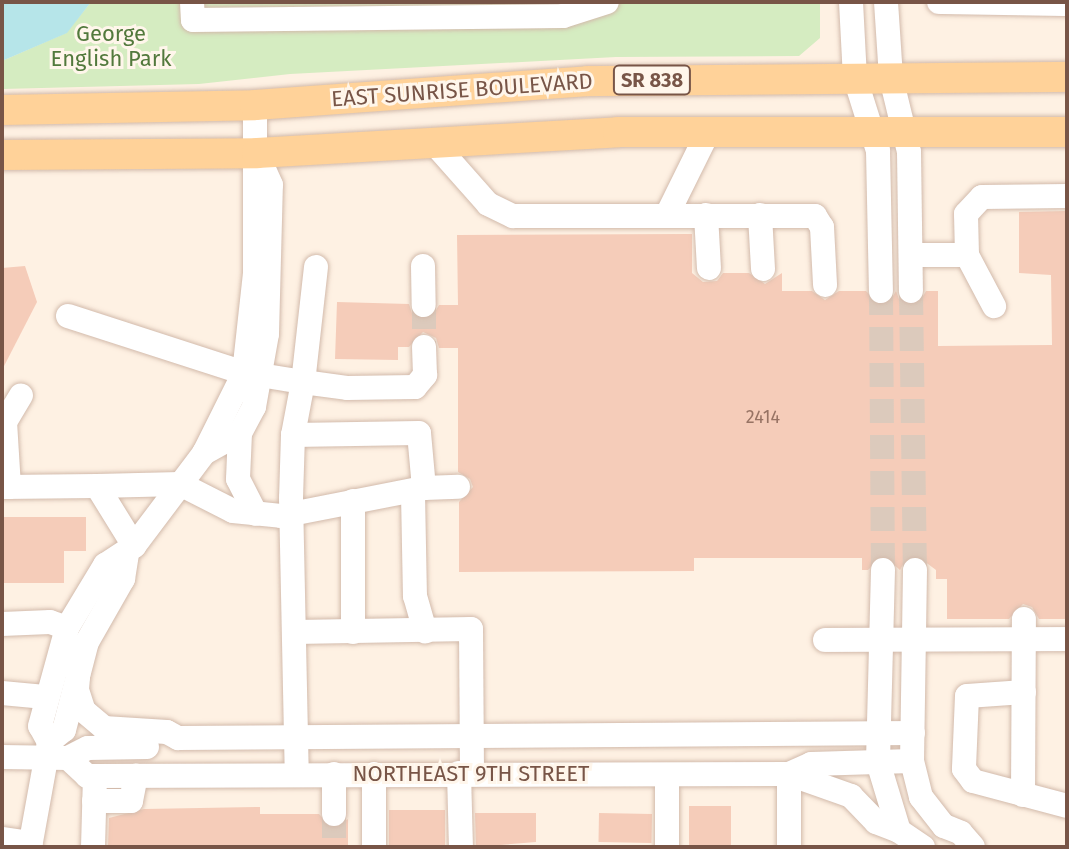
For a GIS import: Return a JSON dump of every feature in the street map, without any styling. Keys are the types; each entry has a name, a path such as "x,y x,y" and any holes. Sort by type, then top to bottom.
{"main road":[{"name":"EAST SUNRISE BOULEVARD","path":"2,110 255,105 588,81 1067,77"},
{"path":"2,155 257,153 618,132 1067,132"}],"street":[{"path":"192,2 193,20 563,16 607,2"},
{"path":"851,2 855,78 874,133 881,291"},
{"path":"886,2 891,78 905,133 911,291"},
{"path":"939,2 1067,4"},
{"path":"93,847 95,776 87,776 55,752 40,726 45,697 67,628 105,565 131,549 204,453 252,374 267,334 271,185 257,153 255,105"},
{"path":"667,215 707,134"},
{"path":"434,143 488,204 513,216 815,216 822,227 825,285"},
{"path":"994,306 967,255 966,214 982,197 1067,196"},
{"path":"706,215 709,268"},
{"path":"760,215 763,269"},
{"path":"911,255 967,255"},
{"path":"423,266 424,305"},
{"path":"297,774 293,435 303,382 316,267"},
{"path":"68,316 252,374 347,388 415,387 425,375 424,347"},
{"path":"252,374 254,407 240,433 238,479 256,514"},
{"path":"21,395 5,422 4,485 180,484 214,505 256,514 295,513 353,501 458,487"},
{"path":"204,453 240,433"},
{"path":"293,435 419,433 415,596 425,632"},
{"path":"2,839 31,845 79,666 95,624 123,579 131,549 97,486"},
{"path":"353,501 353,632"},
{"path":"883,570 878,762 899,831"},
{"path":"915,570 912,761 921,797 944,826 961,833 973,847"},
{"path":"2,624 50,622 67,628"},
{"path":"295,632 471,629 472,736 465,773 461,847"},
{"path":"825,640 914,640 1024,629 1067,639"},
{"path":"1023,795 1024,629"},
{"name":"NORTHEAST 9TH STREET","path":"79,666 77,690 84,711 104,728 167,732 178,738 913,733"},
{"path":"1024,692 975,693 963,704 967,776 1067,806"},
{"path":"2,693 45,697"},
{"name":"NORTHEAST 9TH STREET","path":"2,757 88,748 166,747 178,738"},
{"name":"NORTHEAST 9TH STREET","path":"95,776 789,774 811,764 912,761"},
{"path":"334,774 334,814"},
{"path":"374,774 374,847"},
{"path":"789,847 789,774 851,796 876,822 899,831 923,847"},
{"path":"94,801 131,801 136,775"},
{"path":"667,775 667,847"}],"green space":[{"name":"George English Park","path":"91,2 820,2 820,38 799,56 616,57 290,74 199,84 2,89 2,61 66,33"}],"water":[{"path":"2,2 91,2 67,33 2,61"}],"building":[{"path":"1067,211 1067,619 1039,619 1032,607 1023,604 1009,619 947,619 947,579 936,579 936,570 916,555 907,557 900,570 883,555 868,570 862,570 862,558 694,558 694,571 459,572 459,502 473,487 470,479 458,472 458,348 439,348 436,338 423,332 409,347 398,347 398,360 335,359 337,302 409,304 412,313 424,320 432,317 439,305 458,305 457,235 692,234 692,273 703,282 717,281 723,273 749,273 765,284 782,273 782,291 812,291 825,300 839,291 866,291 881,306 889,303 896,291 899,299 910,306 919,303 926,291 938,291 938,346 1052,345 1051,275 1019,273 1019,212"},
{"path":"25,266 37,302 2,370 2,268"},
{"path":"2,517 86,517 86,551 64,551 64,583 2,583"},
{"path":"689,806 731,806 731,847 689,847"},
{"path":"260,807 260,814 319,814 333,829 348,819 348,847 108,847 109,818 144,809"},
{"path":"389,810 445,810 445,847 389,847"},
{"path":"475,813 536,813 536,842 476,847"},
{"path":"599,813 652,814 651,843 598,842"}],"tunnel":[{"path":"881,291 883,570"},
{"path":"911,291 915,570"},
{"path":"424,305 424,347"},
{"path":"334,814 334,847"}]}
